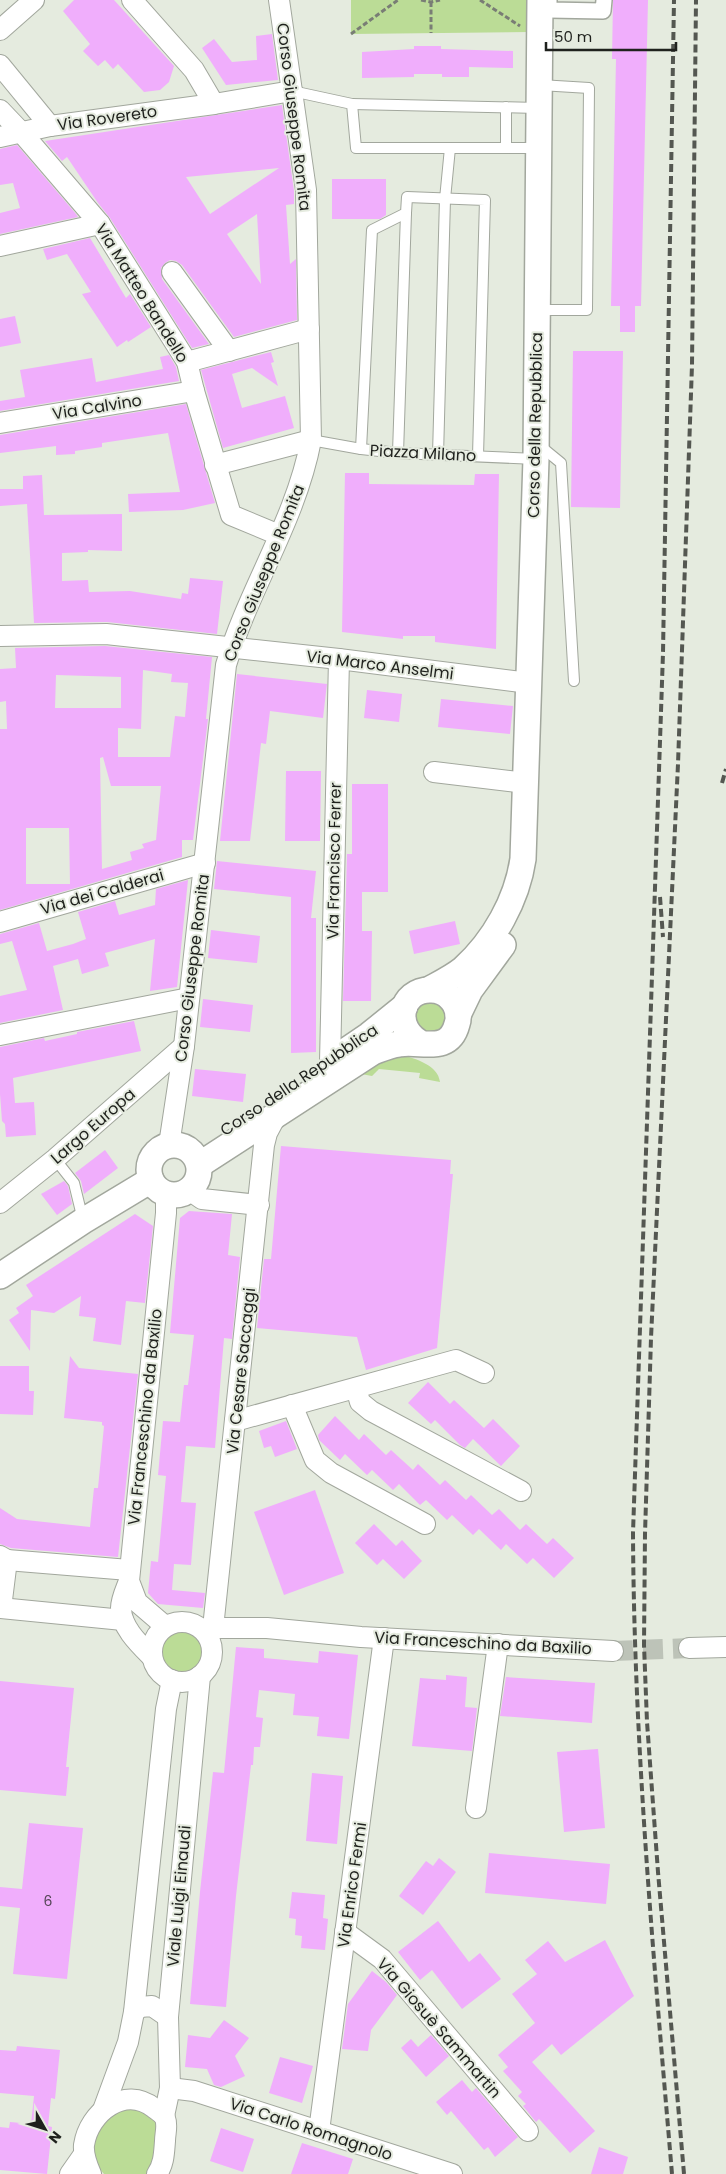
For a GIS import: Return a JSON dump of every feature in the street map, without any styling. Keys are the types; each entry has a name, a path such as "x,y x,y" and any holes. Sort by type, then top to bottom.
{"street":[{"path":"0,30 34,0"},
{"path":"132,0 194,70 214,104"},
{"name":"Corso Giuseppe Romita","path":"186,1154 184,1046 226,665 231,648 305,472 311,440 306,190 279,0"},
{"name":"Corso della Repubblica","path":"458,1015 466,996 502,948 520,912 524,896 536,451 540,0"},
{"path":"549,0 549,10 603,10 604,0"},
{"path":"0,65 50,126"},
{"name":"Via Rovereto","path":"0,137 50,126 214,104 292,91"},
{"name":"Via Matteo Bandello","path":"0,110 100,224 187,362 215,465 231,515 279,535"},
{"path":"0,246 100,224"},
{"path":"172,272 229,351"},
{"path":"187,362 309,329"},
{"name":"Via Calvino","path":"0,423 194,391"},
{"path":"215,465 311,440"},
{"name":"Via Marco Anselmi","path":"0,636 106,634 339,659 529,683"},
{"name":"Via Francisco Ferrer","path":"330,1062 339,659"},
{"path":"434,772 526,783"},
{"name":"Corso della Repubblica","path":"430,989 462,969 482,948 503,918 520,876 524,850"},
{"name":"Via dei Calderai","path":"0,922 205,863"},
{"path":"430,989 438,991 452,1000 458,1015 457,1025 448,1040 431,1046 414,1040 407,1033 403,1025 402,1015 405,1006 415,994 430,989"},
{"path":"0,1035 189,998"},
{"name":"Corso della Repubblica","path":"186,1154 330,1062 405,1006"},
{"name":"Corso della Repubblica","path":"186,1154 276,1116 373,1052 397,1044 423,1044"},
{"name":"Largo Europa","path":"0,1203 55,1159 184,1046"},
{"name":"Via Cesare Saccaggi","path":"209,1630 219,1572 264,1145 267,1133 276,1116"},
{"path":"0,1276 83,1221 169,1188 198,1179 186,1154 156,1152 149,1165 169,1188 202,1199 258,1205"},
{"name":"Via Franceschino da Baxilio","path":"123,1620 121,1606 129,1576 169,1188"},
{"path":"235,1421 456,1360 484,1373"},
{"path":"356,1388 360,1402 371,1411 521,1491"},
{"path":"292,1405 315,1460 331,1473 426,1524"},
{"path":"152,1657 154,1640 165,1626 179,1621 209,1630 212,1653 206,1670 200,1676 186,1682 172,1680 159,1671 152,1657 136,1640 123,1620 0,1608 3,1558 129,1576 137,1602 165,1626"},
{"path":"219,1572 227,1606 233,1616 248,1628"},
{"name":"Via Franceschino da Baxilio","path":"209,1630 248,1628 384,1638 613,1650"},
{"name":"Via Enrico Fermi","path":"319,2131 384,1638"},
{"path":"476,1808 498,1644"},
{"path":"689,1648 726,1647"},
{"name":"Viale Luigi Einaudi","path":"162,2171 167,2125 164,2116 170,2088 168,2018 200,1676"},
{"name":"Viale Luigi Einaudi","path":"103,2110 128,2042 134,2012 166,1709 172,1680"},
{"name":"Via Giosuè Sammartin","path":"345,1932 382,1959 528,2131"},
{"path":"134,2012 140,2007 152,2006 168,2018"},
{"name":"Via Carlo Romagnolo","path":"170,2088 194,2091 452,2174"},
{"path":"91,2174 84,2154 84,2144 90,2126 103,2110 121,2099 132,2098 146,2102 164,2116"},
{"path":"70,2174 84,2154"}],"lane":[{"path":"292,91 352,104 506,107 539,96 589,88 587,310 536,310"},
{"path":"352,104 356,148 538,148"},
{"path":"506,107 506,148"},
{"path":"438,455 445,199 450,148"},
{"path":"398,453 407,196 485,200 478,456"},
{"path":"361,449 372,230 406,213"},
{"name":"Piazza Milano","path":"311,440 361,449 438,455 478,456 536,451"},
{"path":"536,451 561,463 574,681"},
{"path":"55,1159 74,1183 83,1221"}],"path":[{"path":"351,34 398,0"},
{"path":"421,0 431,2 440,0"},
{"path":"480,0 521,27"},
{"path":"431,2 431,33"}],"green space":[{"path":"351,0 529,0 529,32 351,34"},
{"path":"435,1001 445,1013 446,1017 443,1025 436,1034 419,1032 412,1012 419,1003"},
{"path":"402,1055 431,1067 440,1082 419,1078 420,1073 379,1069 372,1076 361,1074 379,1062"},
{"path":"186,1630 198,1636 203,1644 203,1660 198,1668 190,1673 178,1674 166,1668 161,1660 160,1648 166,1636 174,1631"},
{"path":"124,2108 148,2114 156,2121 158,2126 154,2163 147,2174 104,2174 97,2164 94,2155 96,2137 107,2121"}],"building":[{"path":"74,0 114,0 174,66 169,82 160,90 144,92 118,64 113,69 105,60 98,66 83,51 90,44 63,11"},
{"path":"613,0 648,0 641,306 635,306 635,332 620,332 620,306 611,306 616,59 612,59"},
{"path":"272,34 278,80 226,85 202,48 214,39 232,62 257,60 256,36"},
{"path":"414,46 441,46 441,49 513,51 513,68 469,67 469,77 442,77 442,74 414,74 414,77 362,78 362,52 414,49"},
{"path":"282,105 294,191 294,204 286,205 290,264 296,259 297,320 234,337 182,265 170,260 161,268 162,279 209,344 192,348 110,218 67,157 62,161 45,141","holes":["279,168 210,214 186,177","257,214 261,284 227,234"]},
{"path":"17,145 78,217 0,234 0,213 20,208 13,183 0,185 0,149"},
{"path":"332,179 386,179 386,215 380,219 332,219"},
{"path":"90,238 126,298 130,294 151,327 117,347 82,294 91,292 67,254 47,260 43,249"},
{"path":"15,316 21,343 0,347 0,319"},
{"path":"573,351 623,351 620,508 571,507"},
{"path":"271,352 274,362 271,363 278,386 252,368 232,374 242,408 285,396 294,428 223,448 201,370"},
{"path":"169,355 176,367 179,381 0,411 0,401 25,397 20,370 92,358 96,382 163,369 160,357"},
{"path":"186,404 215,503 183,510 129,512 128,494 180,492 168,433 102,443 102,447 75,451 75,454 56,455 56,446 0,453 0,435"},
{"path":"345,473 369,473 369,484 474,485 475,474 499,474 496,649 435,642 435,636 403,636 403,639 342,632"},
{"path":"42,475 44,515 122,514 122,551 88,550 88,552 62,553 62,581 88,580 89,592 130,591 181,599 182,593 188,594 190,578 223,581 217,634 107,622 34,623 27,504 0,506 0,489 23,489 23,476"},
{"path":"105,646 212,657 206,719 208,719 193,840 182,840 182,857 0,910 0,729 7,729 6,701 0,702 0,669 16,668 15,648","holes":["143,670 172,674 171,682 188,683 185,717 175,716 170,757 118,757 118,728 141,729","56,675 121,677 121,708 55,708","103,757 111,786 161,786 156,840 142,844 144,848 130,852 132,860 102,869 100,758","26,828 69,828 70,884 26,884"]},
{"path":"237,674 327,684 323,718 270,711 266,744 261,743 250,841 220,841"},
{"path":"367,690 402,694 399,722 364,718"},
{"path":"441,699 513,706 510,734 438,727"},
{"path":"286,771 321,771 320,841 285,841"},
{"path":"352,784 388,784 388,892 362,892 362,931 372,931 371,1001 343,1001 347,854 352,854"},
{"path":"217,861 316,871 311,918 316,918 316,1052 291,1053 291,897 214,889"},
{"path":"188,880 177,987 150,991 155,939 105,953 109,966 82,974 78,959 53,966 63,1010 0,1023 0,996 27,990 12,941 0,944 0,934 39,923 47,951 73,944 86,939 78,912 115,901 119,915 155,905 156,889"},
{"path":"455,921 460,944 414,954 409,931"},
{"path":"211,930 260,936 257,963 208,958"},
{"path":"203,999 253,1005 250,1032 200,1027"},
{"path":"134,1021 141,1051 13,1078 15,1103 34,1102 36,1135 6,1137 5,1124 2,1121 0,1094 0,1047 44,1038 45,1041 77,1034 77,1032"},
{"path":"195,1069 246,1074 243,1102 192,1096"},
{"path":"281,1146 451,1160 450,1174 453,1174 437,1348 366,1370 357,1337 257,1328 264,1259 271,1259"},
{"path":"105,1150 118,1168 84,1194 81,1181 75,1173"},
{"path":"64,1181 68,1186 72,1204 57,1215 41,1194"},
{"path":"189,1211 232,1214 228,1255 240,1257 232,1339 224,1338 215,1448 186,1446 181,1502 196,1503 191,1565 174,1564 172,1590 205,1593 203,1608 158,1604 148,1593 151,1561 158,1562 166,1476 158,1475 163,1421 180,1422 184,1385 188,1385 194,1335 170,1333 180,1218"},
{"path":"135,1214 153,1226 145,1303 126,1301 121,1345 93,1341 96,1318 79,1316 81,1296 54,1313 31,1310 30,1351 9,1320 19,1313 16,1308 33,1296 26,1285"},
{"path":"70,1356 79,1368 138,1374 118,1557 11,1548 0,1544 0,1508 17,1519 90,1527 94,1488 98,1488 104,1426 102,1422 64,1418"},
{"path":"0,1366 29,1366 29,1391 34,1391 33,1415 0,1414"},
{"path":"428,1382 450,1404 454,1400 484,1428 493,1419 520,1446 501,1466 473,1439 465,1448 460,1445 435,1420 431,1424 408,1403"},
{"path":"335,1416 359,1440 364,1434 386,1455 391,1450 413,1470 418,1464 440,1485 445,1480 466,1500 471,1495 492,1515 499,1509 520,1530 526,1524 547,1544 553,1538 574,1558 554,1578 533,1558 527,1564 506,1544 501,1550 479,1529 473,1535 452,1515 447,1520 426,1500 420,1505 399,1484 393,1490 372,1470 367,1475 345,1454 340,1460 319,1440 318,1435"},
{"path":"286,1421 297,1449 275,1457 271,1446 264,1448 259,1431"},
{"path":"315,1490 344,1573 284,1595 254,1512"},
{"path":"374,1524 396,1546 402,1540 422,1561 404,1579 383,1559 377,1565 355,1543"},
{"path":"236,1647 264,1649 264,1658 318,1663 319,1651 358,1655 349,1739 317,1736 319,1717 293,1715 295,1694 259,1690 256,1717 263,1718 260,1747 254,1747 253,1765 251,1765 226,2007 190,2004 213,1772 224,1773"},
{"path":"446,1675 467,1677 465,1707 477,1708 472,1751 412,1746 420,1678 446,1680"},
{"path":"506,1677 595,1683 592,1723 500,1716"},
{"path":"0,1681 74,1688 66,1767 69,1767 66,1796 0,1790"},
{"path":"598,1749 605,1828 564,1832 557,1752"},
{"path":"312,1773 343,1776 337,1844 306,1841"},
{"path":"29,1823 83,1828 67,1979 13,1974 20,1908 0,1906 0,1887 22,1889"},
{"path":"489,1853 610,1864 606,1904 485,1893"},
{"path":"439,1858 456,1872 423,1915 399,1896 426,1861 433,1866"},
{"path":"292,1892 325,1895 323,1918 328,1919 325,1950 301,1948 302,1936 295,1935 296,1919 289,1918"},
{"path":"438,1921 469,1962 480,1953 501,1979 462,2009 432,1970 420,1980 398,1952"},
{"path":"605,1940 634,1996 561,2055 552,2044 532,2062 595,2131 570,2153 539,2119 536,2122 523,2106 526,2104 518,2096 522,2092 503,2071 508,2067 498,2055 535,2023 512,1994 537,1974 525,1960 548,1941 565,1962"},
{"path":"372,1971 386,1982 397,1995 371,2030 368,2051 342,2049 348,2004"},
{"path":"224,2020 249,2038 235,2056 245,2076 221,2087 214,2085 207,2069 185,2067 188,2035 210,2038"},
{"path":"431,2035 449,2056 426,2077 401,2048 411,2039 418,2047"},
{"path":"17,2046 60,2050 55,2099 51,2098 48,2126 52,2127 47,2174 0,2170 0,2127 9,2128 10,2122 31,2124 34,2096 0,2093 0,2050 16,2051"},
{"path":"280,2057 313,2066 302,2103 269,2093"},
{"path":"462,2080 472,2092 476,2088 518,2137 495,2157 488,2147 484,2150 451,2111 447,2115 436,2102"},
{"path":"221,2128 254,2139 243,2172 210,2161"},
{"path":"302,2143 353,2159 348,2174 291,2174"},
{"path":"599,2147 628,2157 623,2174 591,2174"}],"tunnel":[{"path":"613,1651 689,1648"}],"railway":[{"path":"672,2174 641,1774 634,1613 633,1533 663,653 674,0"},
{"path":"684,2174 658,1872 647,1722 644,1645 645,1534 651,1338 678,764 692,365 696,0"},
{"path":"722,783 726,769"},
{"path":"660,897 663,937"}]}
